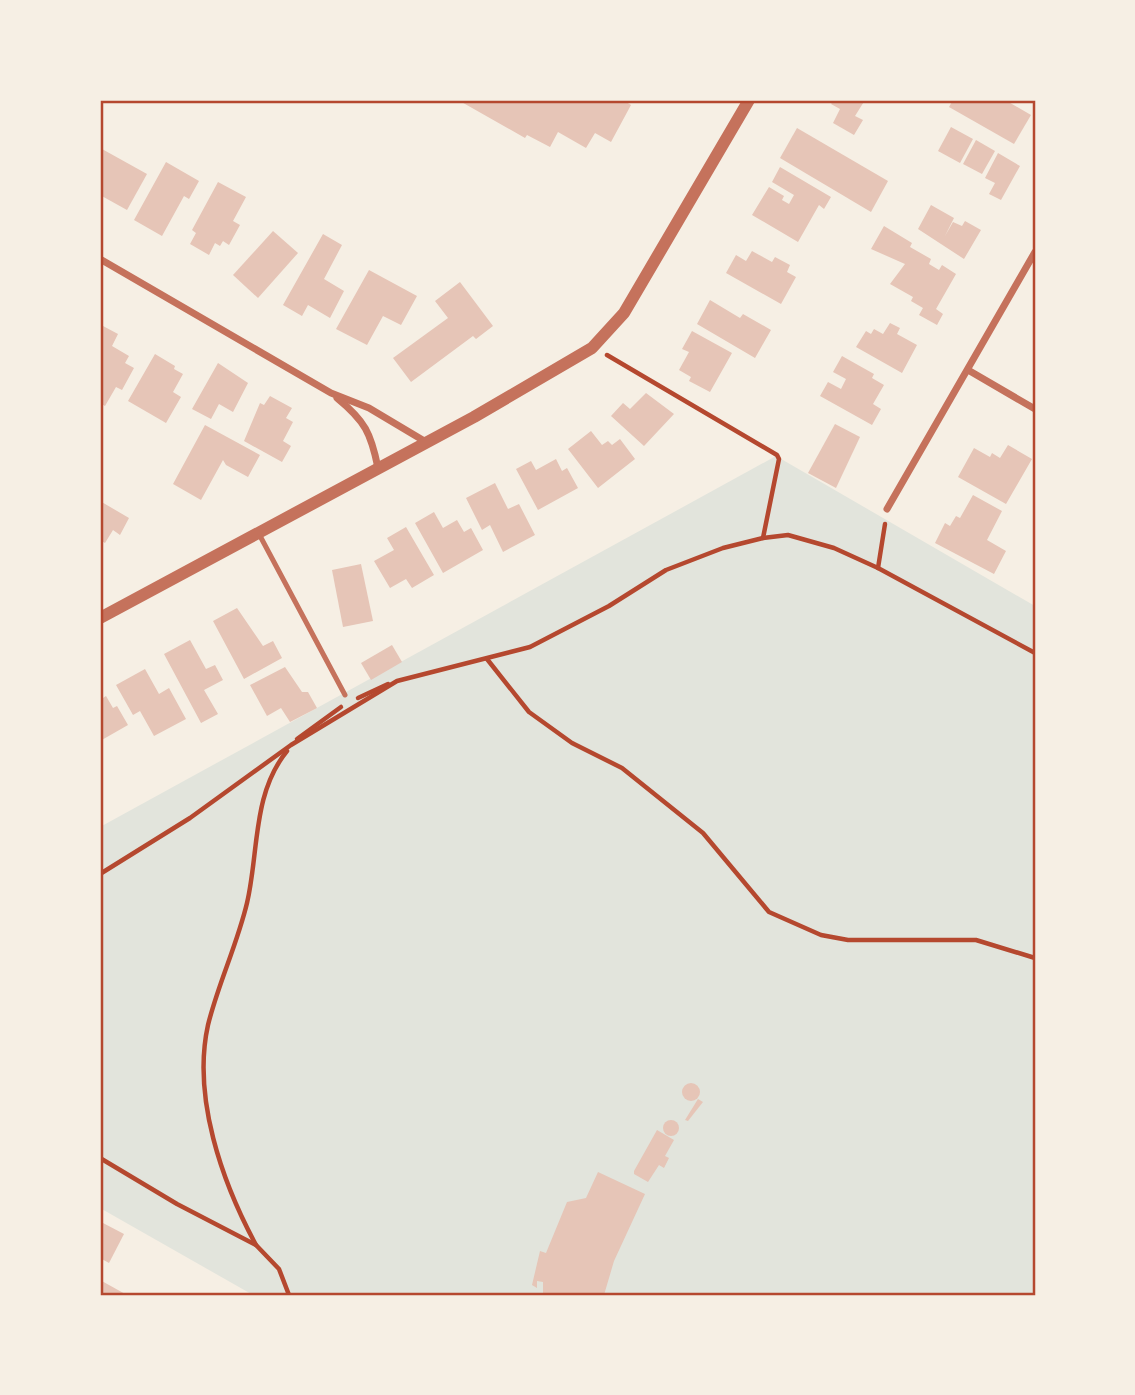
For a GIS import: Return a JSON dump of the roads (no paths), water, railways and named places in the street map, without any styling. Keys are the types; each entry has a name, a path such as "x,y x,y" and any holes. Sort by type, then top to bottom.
{"street":[{"path":"100,618 426,442 592,348 624,313 749,100"},
{"path":"887,509 1035,252"},
{"path":"100,259 331,393 369,408 426,442"},
{"path":"968,370 1035,409"},
{"path":"331,393 361,418 373,443 378,468"}],"lane":[{"path":"259,533 345,695"}]}
